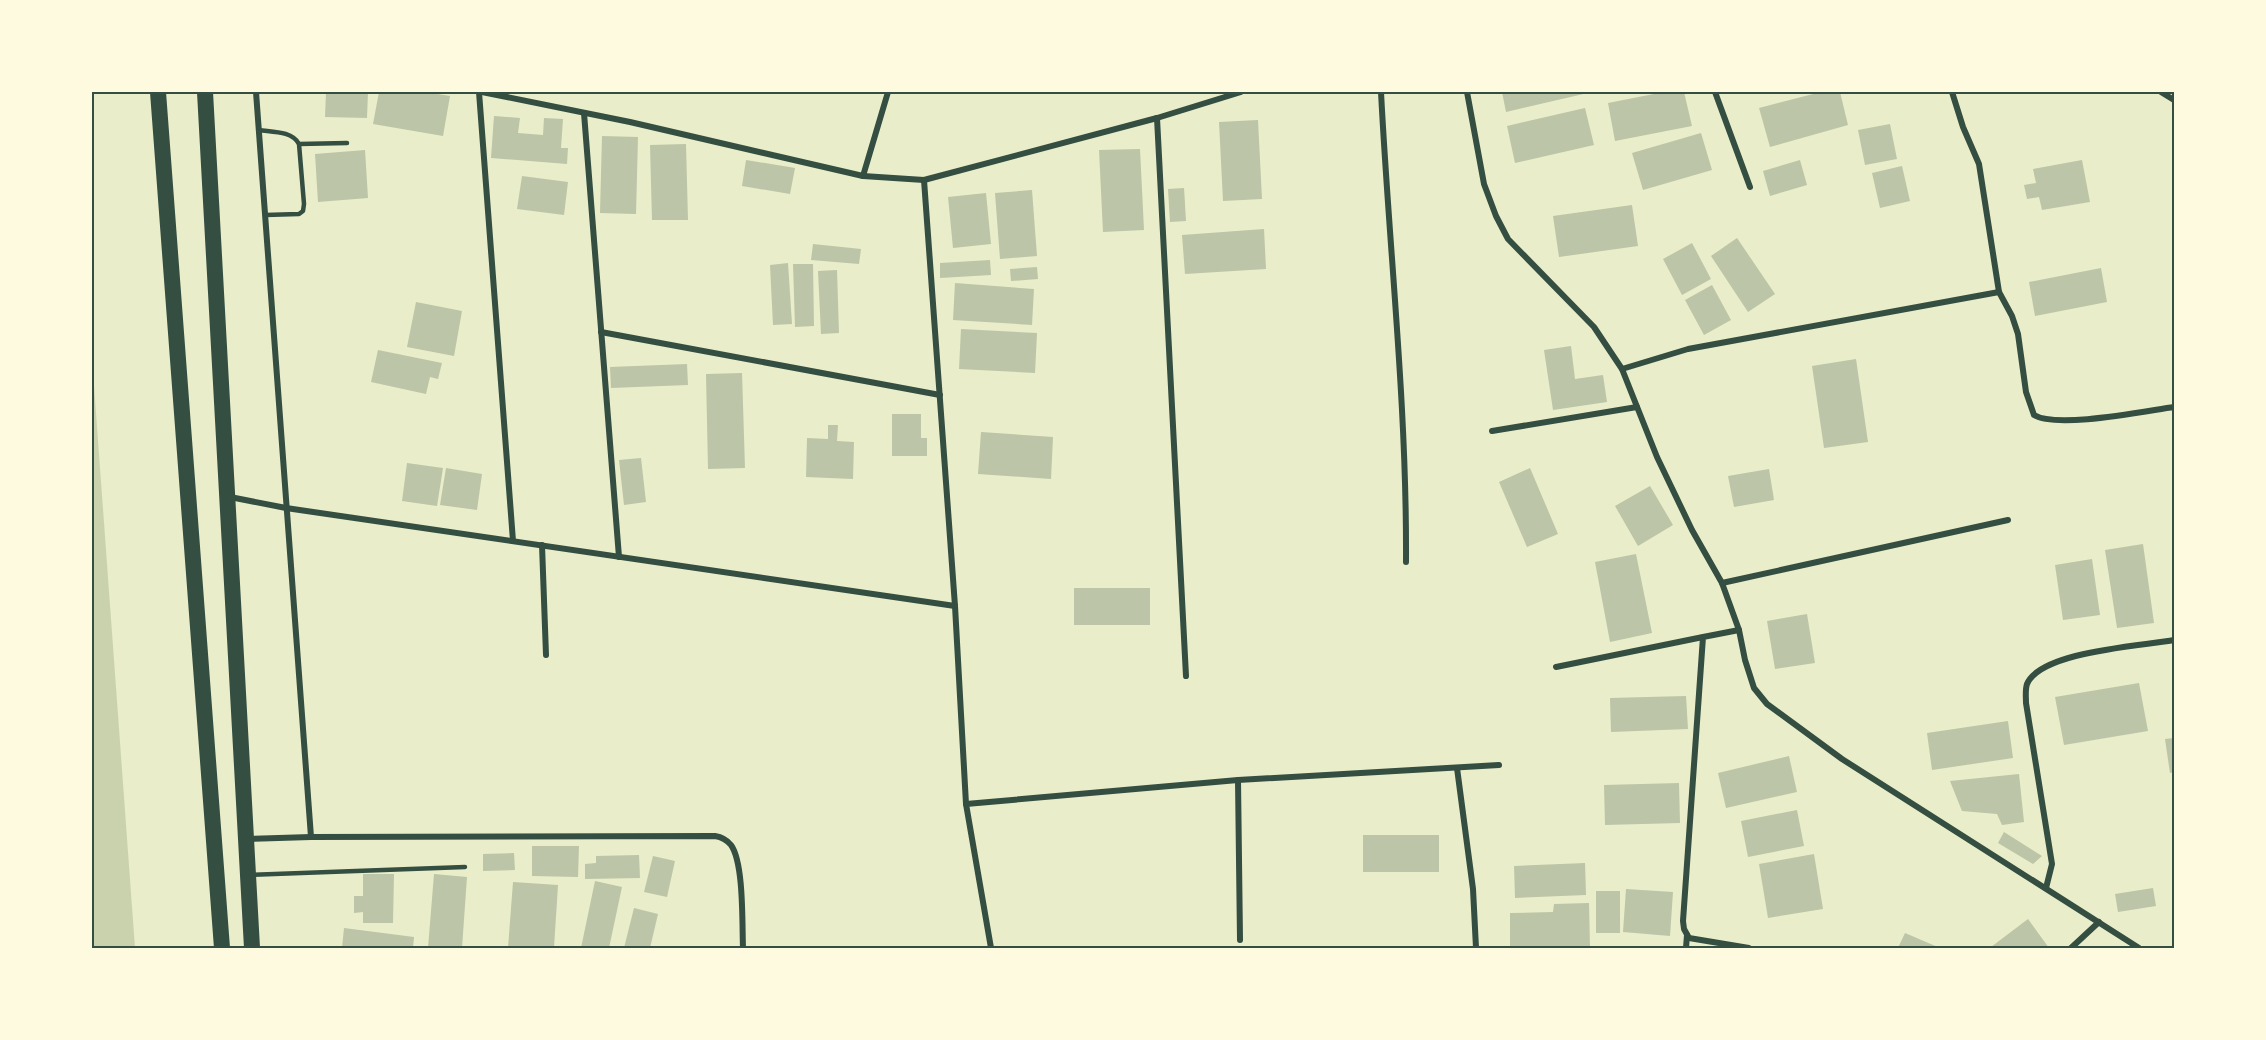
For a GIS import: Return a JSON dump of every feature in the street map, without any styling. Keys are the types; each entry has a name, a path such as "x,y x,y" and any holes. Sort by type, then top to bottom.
{"highway":[{"path":"158,92 222,948"},
{"path":"205,92 252,948"}],"street":[{"path":"256,92 311,837"},
{"path":"513,542 481,92 505,94 863,176 924,180 1241,92"},
{"path":"863,176 888,92"},
{"path":"1380,92 1406,469 1406,562"},
{"path":"1467,92 1484,184 1496,216 1508,239 1594,327 1622,369 1657,457 1692,530 1722,583 1739,630 1754,688 1767,705 1842,759 2139,948"},
{"path":"1715,92 1750,187"},
{"path":"1952,92 1963,127 1979,164 1999,292 2015,322 2029,405 2037,417 2071,420 2175,407"},
{"path":"2161,92 2175,100"},
{"path":"584,113 619,557"},
{"path":"1157,117 1186,676"},
{"path":"924,180 955,606 966,804 991,948"},
{"path":"1622,369 1689,349 1999,292"},
{"path":"601,332 940,395"},
{"path":"1492,431 1637,407"},
{"path":"226,497 513,542 955,606"},
{"path":"1722,583 2008,520"},
{"path":"542,545 546,655"},
{"path":"1556,667 1739,630"},
{"path":"1686,948 1687,935 1683,921 1703,636"},
{"path":"2046,888 2052,864 2026,703 2027,686 2041,669 2065,658 2175,640"},
{"path":"966,804 1238,780 1498,765"},
{"path":"1457,768 1473,889 1476,948"},
{"path":"1238,780 1240,940"},
{"path":"245,839 715,836 729,843 736,858 740,877 742,948"},
{"path":"2071,948 2099,922"},
{"path":"1687,935 1689,938 1749,948"}],"lane":[{"path":"259,130 290,135 299,144 303,211 299,214 265,215"},
{"path":"299,144 347,143"},
{"path":"247,875 465,867"}],"green space":[{"path":"92,358 135,948 92,948"}],"building":[{"path":"326,92 368,92 367,118 325,117"},
{"path":"379,92 425,92 450,96 443,136 373,124"},
{"path":"1502,92 1592,92 1506,112"},
{"path":"1664,92 1684,92 1692,126 1615,141 1608,103"},
{"path":"1821,92 1840,92 1848,125 1770,147 1759,108"},
{"path":"1585,108 1594,145 1515,163 1507,126"},
{"path":"494,116 520,118 518,133 543,135 544,118 563,119 561,148 568,148 567,164 491,158"},
{"path":"1258,120 1262,199 1223,201 1219,122"},
{"path":"1890,124 1897,159 1865,165 1858,130"},
{"path":"1701,133 1712,170 1643,190 1632,153"},
{"path":"602,136 638,137 636,214 600,213"},
{"path":"686,144 688,220 652,220 650,145"},
{"path":"1140,149 1144,230 1103,232 1099,150"},
{"path":"365,150 368,198 318,202 315,154"},
{"path":"746,160 795,168 790,194 742,186"},
{"path":"1800,160 1807,185 1770,196 1763,171"},
{"path":"2082,160 2090,202 2042,210 2039,197 2027,199 2024,185 2036,183 2033,169"},
{"path":"1902,166 1910,201 1880,208 1872,173"},
{"path":"522,176 568,182 564,215 517,209"},
{"path":"1184,188 1186,221 1170,222 1168,189"},
{"path":"1032,190 1037,256 1000,259 995,193"},
{"path":"986,193 991,244 953,248 948,197"},
{"path":"1632,205 1638,246 1559,257 1553,216"},
{"path":"1264,229 1266,269 1185,274 1182,235"},
{"path":"1737,238 1775,294 1748,312 1711,256"},
{"path":"1692,243 1711,279 1682,295 1663,259"},
{"path":"813,244 861,249 859,264 811,260"},
{"path":"990,260 991,275 940,278 940,263"},
{"path":"788,263 792,324 773,325 770,265"},
{"path":"793,264 813,264 814,326 795,327"},
{"path":"1037,267 1038,279 1011,281 1010,269"},
{"path":"2101,268 2107,302 2035,316 2029,282"},
{"path":"837,270 839,333 821,334 818,271"},
{"path":"955,283 1034,289 1032,325 953,320"},
{"path":"1712,285 1731,320 1704,335 1685,300"},
{"path":"416,302 462,311 454,356 407,347"},
{"path":"961,329 1037,333 1035,373 959,369"},
{"path":"1571,346 1575,379 1603,375 1607,402 1553,410 1544,350"},
{"path":"378,350 442,363 438,379 430,377 426,394 371,382"},
{"path":"1856,359 1868,442 1824,448 1812,366"},
{"path":"687,364 688,385 611,388 610,367"},
{"path":"742,373 745,468 708,469 706,374"},
{"path":"892,414 921,414 921,438 927,438 927,456 892,456"},
{"path":"828,425 838,425 837,441 854,442 853,479 806,477 807,438 828,439"},
{"path":"981,432 1053,437 1051,479 978,474"},
{"path":"641,458 646,502 624,505 619,460"},
{"path":"407,463 443,468 437,506 402,501"},
{"path":"446,468 482,474 477,510 440,505"},
{"path":"1530,468 1558,534 1527,547 1499,482"},
{"path":"1769,469 1774,500 1734,507 1728,476"},
{"path":"1650,486 1673,525 1638,546 1615,506"},
{"path":"2143,544 2154,623 2117,628 2105,550"},
{"path":"1636,554 1652,633 1610,642 1595,562"},
{"path":"2092,559 2100,615 2063,620 2055,565"},
{"path":"1074,588 1150,588 1150,625 1074,625"},
{"path":"1807,614 1815,663 1775,669 1767,621"},
{"path":"2139,683 2148,731 2064,745 2055,697"},
{"path":"1686,696 1688,729 1611,732 1610,698"},
{"path":"2008,721 2013,758 1932,770 1927,733"},
{"path":"2174,738 2174,772 2170,773 2165,739"},
{"path":"1789,756 1797,792 1726,808 1718,773"},
{"path":"2019,774 2024,822 2002,825 1997,814 1962,811 1950,781"},
{"path":"1679,783 1680,823 1605,825 1604,785"},
{"path":"1797,810 1804,846 1748,857 1741,821"},
{"path":"2004,832 2042,856 2033,864 1998,843"},
{"path":"1363,835 1439,835 1439,872 1363,872"},
{"path":"532,846 579,846 578,877 532,876"},
{"path":"514,853 515,870 483,871 483,854"},
{"path":"1814,854 1823,909 1768,918 1759,864"},
{"path":"639,855 640,878 585,879 585,864 596,863 596,856"},
{"path":"653,856 675,861 667,897 644,892"},
{"path":"1585,863 1586,895 1515,898 1514,866"},
{"path":"363,874 394,874 393,923 363,923 363,912 354,913 354,896 363,896"},
{"path":"434,874 467,877 462,948 428,948"},
{"path":"595,881 622,887 609,948 581,948"},
{"path":"513,882 558,885 554,948 508,948"},
{"path":"2153,888 2156,906 2118,912 2115,894"},
{"path":"1626,889 1673,892 1670,936 1623,932"},
{"path":"1596,891 1620,891 1620,933 1596,933"},
{"path":"1589,903 1590,947 1510,948 1510,913 1553,912 1554,904"},
{"path":"634,908 658,914 650,948 624,948"},
{"path":"2028,919 2049,948 1991,947"},
{"path":"344,928 414,937 413,948 342,948"},
{"path":"1905,933 1940,948 1898,948"}]}
